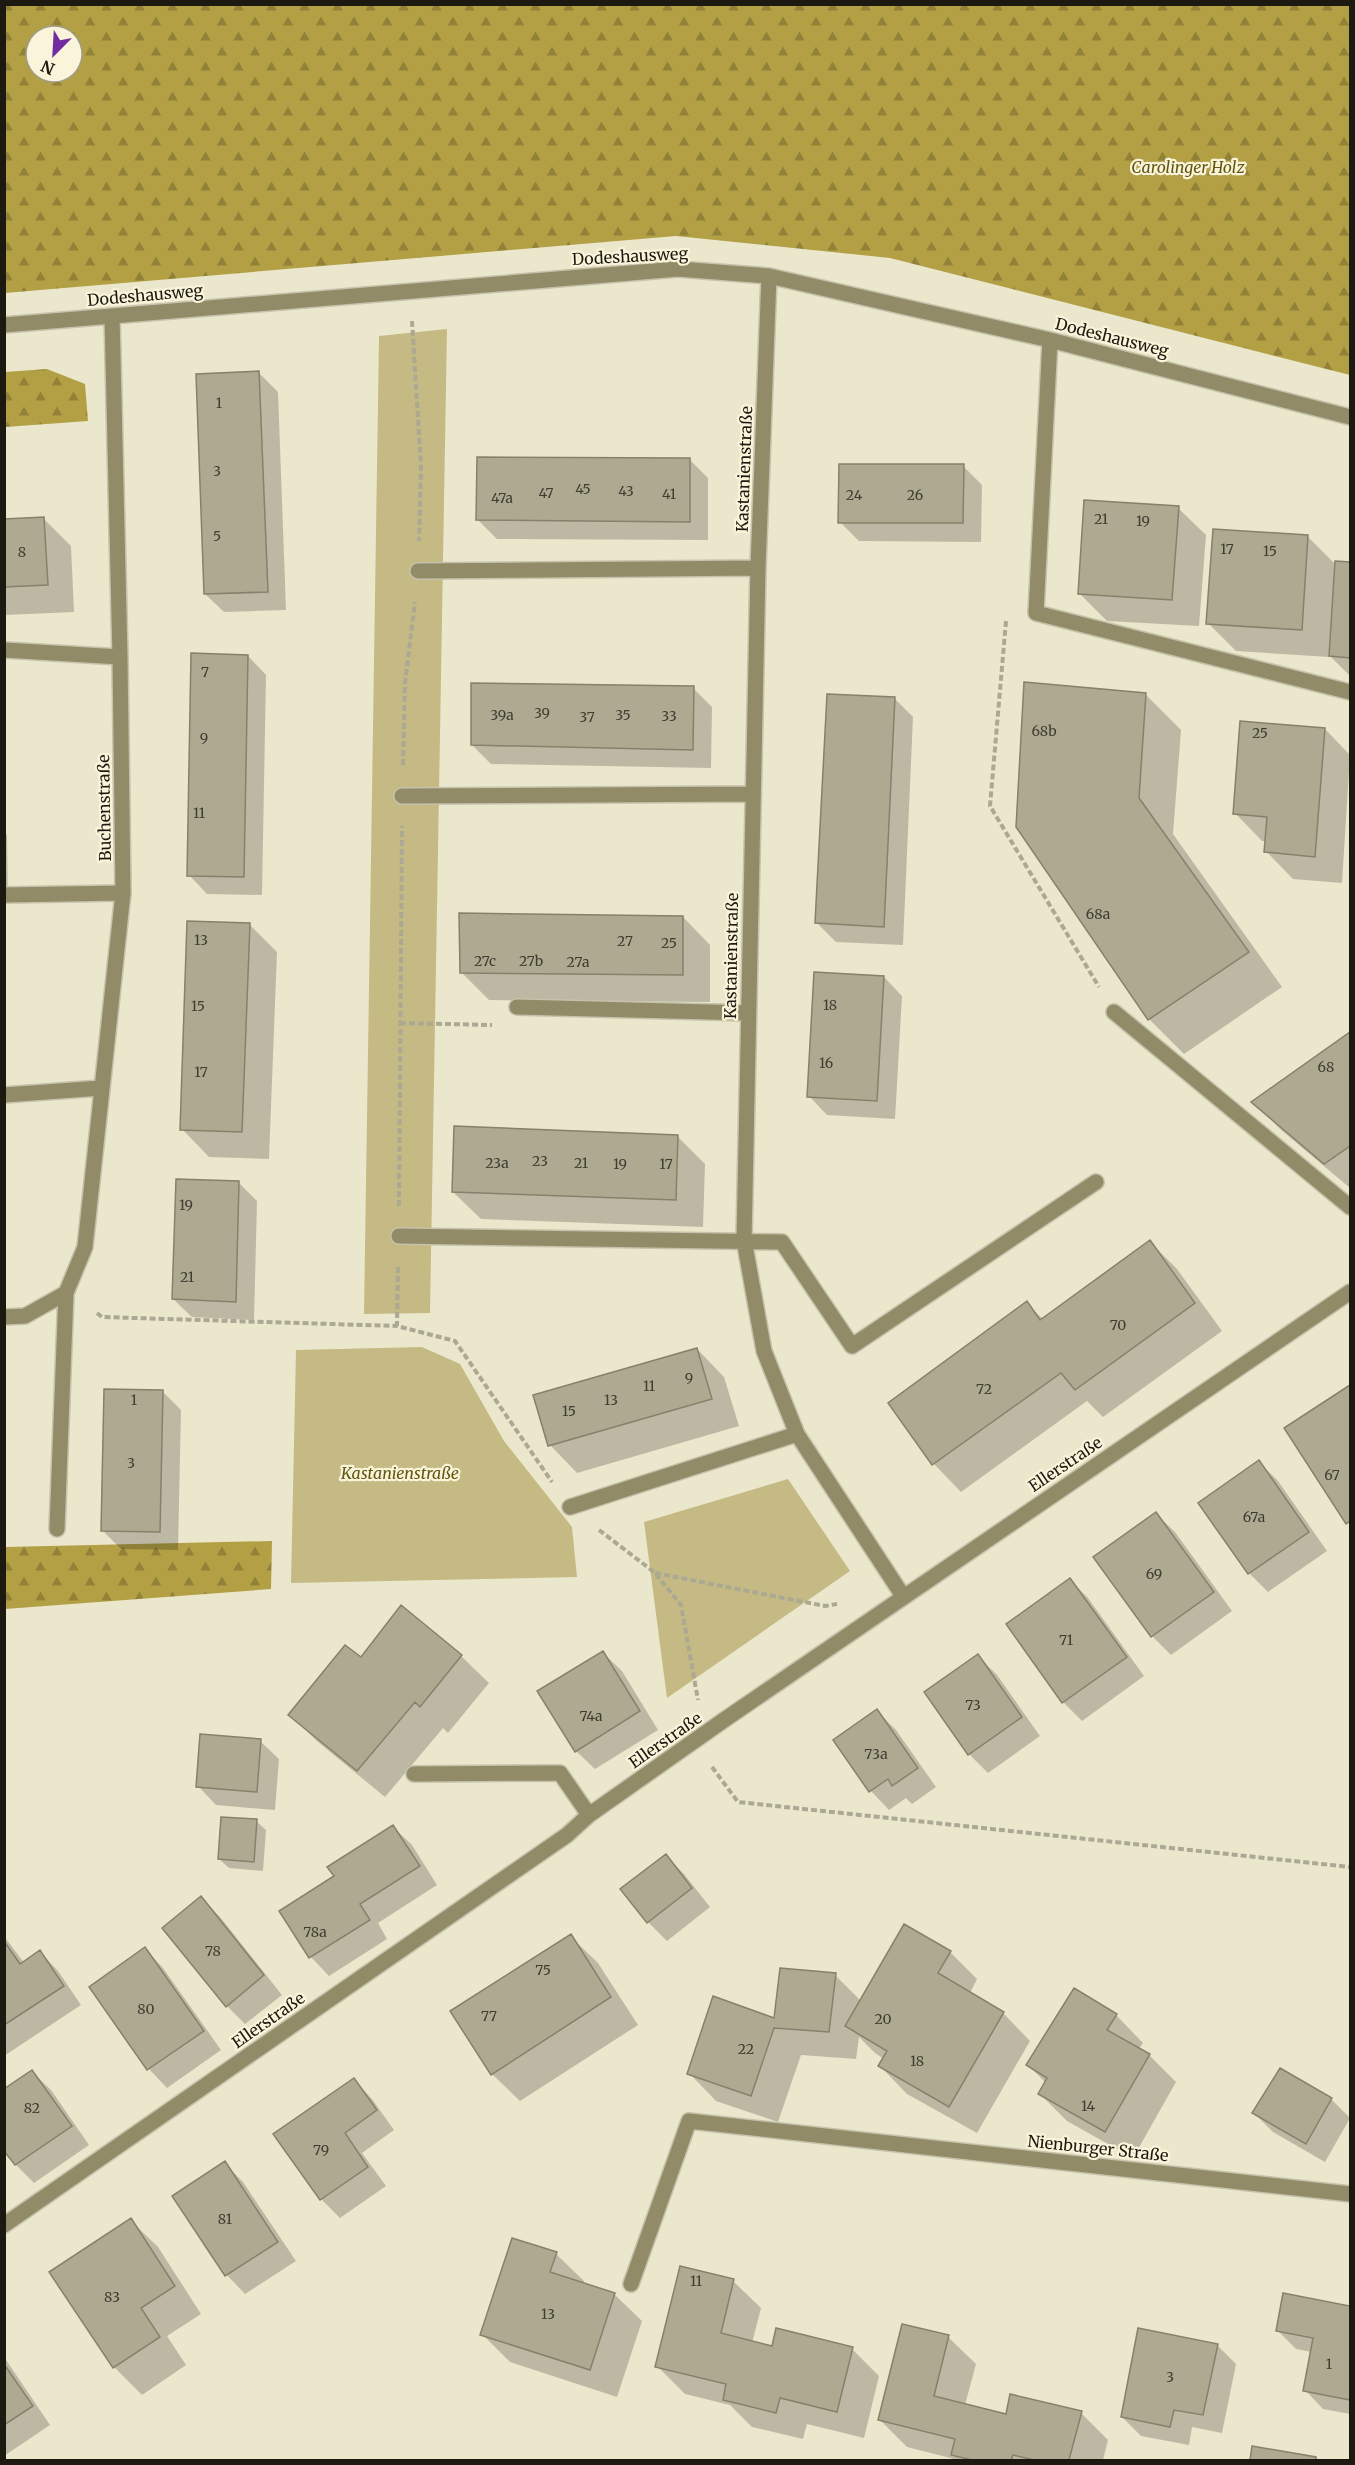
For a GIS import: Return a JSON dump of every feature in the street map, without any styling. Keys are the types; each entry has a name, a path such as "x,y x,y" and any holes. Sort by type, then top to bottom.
{"street":[{"name":"Dodeshausweg","path":"4,325 678,269 769,276 1050,340 1350,417"},
{"name":"Kastanienstraße","path":"769,276 752,795 744,1240 764,1351 797,1434 903,1596"},
{"name":"Buchenstraße","path":"66,1293 85,1247 123,894 112,316"},
{"path":"1050,340 1036,613 1350,692"},
{"path":"418,571 758,568"},
{"path":"4,650 120,657"},
{"path":"402,796 752,795"},
{"path":"4,895 123,894"},
{"path":"517,1007 748,1013"},
{"path":"1114,1012 1350,1208"},
{"path":"4,1095 102,1088"},
{"path":"399,1236 782,1242 852,1346 1096,1182"},
{"name":"Ellerstraße","path":"4,2224 558,1842 589,1815 903,1596 1350,1292"},
{"path":"4,1317 25,1316 66,1293"},
{"path":"57,1529 66,1293"},
{"path":"570,1507 797,1434"},
{"path":"414,1774 560,1773 589,1815"},
{"name":"Nienburger Straße","path":"631,2284 689,2121 1350,2194"}],"path":[{"path":"397,1326 405,683 418,571 421,467 411,290"},
{"path":"1036,613 1007,608 990,806 1114,1012"},
{"path":"400,1023 505,1026 517,1007"},
{"path":"66,1293 102,1317 397,1326 455,1341 570,1507 654,1572 681,1605 698,1694 693,1743 738,1802 1350,1867"},
{"path":"654,1572 825,1606 848,1603"}],"green space":[{"name":"Carolinger Holz","path":"5,4 1350,5 1350,375 890,258 676,236 5,293"},
{"path":"447,329 430,1313 364,1314 379,336"},
{"path":"47,369 85,384 88,421 5,427 5,372"},
{"name":"Kastanienstraße","path":"422,1347 460,1364 504,1441 572,1527 577,1577 291,1583 296,1350"},
{"path":"788,1479 850,1571 667,1698 644,1522"},
{"path":"272,1541 271,1589 5,1609 5,1547"}],"building":[{"path":"259,371 268,592 204,594 196,374"},
{"path":"477,457 690,458 690,522 476,520"},
{"path":"839,464 964,464 963,523 838,523"},
{"path":"1084,500 1179,506 1172,600 1078,594"},
{"path":"44,517 48,585 4,587 4,519"},
{"path":"1213,529 1308,535 1302,630 1206,624"},
{"path":"1335,561 1350,562 1350,658 1329,656"},
{"path":"191,653 248,655 244,877 187,876"},
{"path":"1024,682 1146,693 1139,798 1249,952 1148,1020 1016,827"},
{"path":"471,683 694,686 693,750 471,745"},
{"path":"827,694 895,697 884,927 815,923"},
{"path":"1240,721 1325,728 1315,857 1264,852 1267,817 1233,814"},
{"path":"459,913 683,916 683,975 460,973"},
{"path":"187,921 250,923 242,1132 180,1130"},
{"path":"814,972 884,976 877,1101 807,1097"},
{"path":"1350,1032 1350,1146 1324,1164 1251,1102"},
{"path":"454,1126 678,1135 676,1200 452,1192"},
{"path":"176,1179 239,1181 236,1302 172,1299"},
{"path":"1150,1240 1195,1303 1075,1390 1061,1373 932,1465 888,1403 1027,1301 1040,1320"},
{"path":"697,1348 712,1399 548,1446 533,1395"},
{"path":"1350,1385 1350,1521 1346,1524 1284,1428"},
{"path":"104,1389 163,1390 160,1532 101,1531"},
{"path":"1259,1460 1309,1532 1248,1574 1198,1503"},
{"path":"1156,1512 1214,1592 1151,1637 1093,1557"},
{"path":"1070,1578 1127,1657 1062,1703 1006,1624"},
{"path":"401,1605 462,1655 420,1707 415,1702 357,1771 288,1715 345,1645 361,1657"},
{"path":"603,1651 640,1711 575,1752 537,1691"},
{"path":"978,1654 1022,1717 968,1755 924,1692"},
{"path":"877,1709 918,1768 892,1786 888,1779 869,1792 833,1740"},
{"path":"200,1734 261,1739 257,1792 196,1787"},
{"path":"221,1817 257,1819 254,1862 218,1859"},
{"path":"393,1825 420,1866 360,1904 370,1920 309,1958 279,1911 334,1876 327,1867"},
{"path":"666,1854 692,1888 647,1923 620,1889"},
{"path":"201,1896 264,1975 226,2007 162,1928"},
{"path":"904,1924 951,1951 938,1973 1004,2012 949,2107 878,2066 887,2051 845,2026"},
{"path":"571,1934 611,1997 491,2075 450,2011"},
{"path":"4,1941 20,1964 40,1950 64,1986 4,2025"},
{"path":"145,1947 204,2031 147,2070 89,1987"},
{"path":"780,1968 836,1973 829,2032 774,2028 751,2096 687,2074 713,1996 774,2018"},
{"path":"1074,1988 1117,2014 1107,2030 1150,2054 1105,2132 1038,2094 1047,2078 1026,2065"},
{"path":"1280,2068 1332,2098 1306,2144 1252,2113"},
{"path":"32,2070 72,2126 15,2165 4,2151 4,2089"},
{"path":"354,2078 377,2110 345,2133 368,2167 320,2200 273,2134"},
{"path":"225,2161 278,2242 225,2276 172,2196"},
{"path":"131,2218 175,2286 141,2308 160,2337 113,2368 49,2272"},
{"path":"512,2238 557,2252 550,2272 615,2293 590,2370 480,2335"},
{"path":"680,2266 734,2279 721,2333 772,2346 776,2328 853,2347 837,2412 780,2398 776,2413 723,2400 726,2384 655,2367"},
{"path":"1283,2293 1350,2306 1350,2400 1303,2391 1313,2338 1276,2331"},
{"path":"902,2324 949,2335 934,2396 1006,2414 1010,2394 1082,2411 1069,2460 1034,2460 1013,2455 1011,2460 972,2460 951,2455 955,2439 878,2420"},
{"path":"1138,2328 1218,2344 1203,2415 1174,2410 1170,2427 1121,2417"},
{"path":"4,2364 33,2406 4,2425"},
{"path":"1252,2446 1316,2457 1316,2460 1250,2460"}]}
